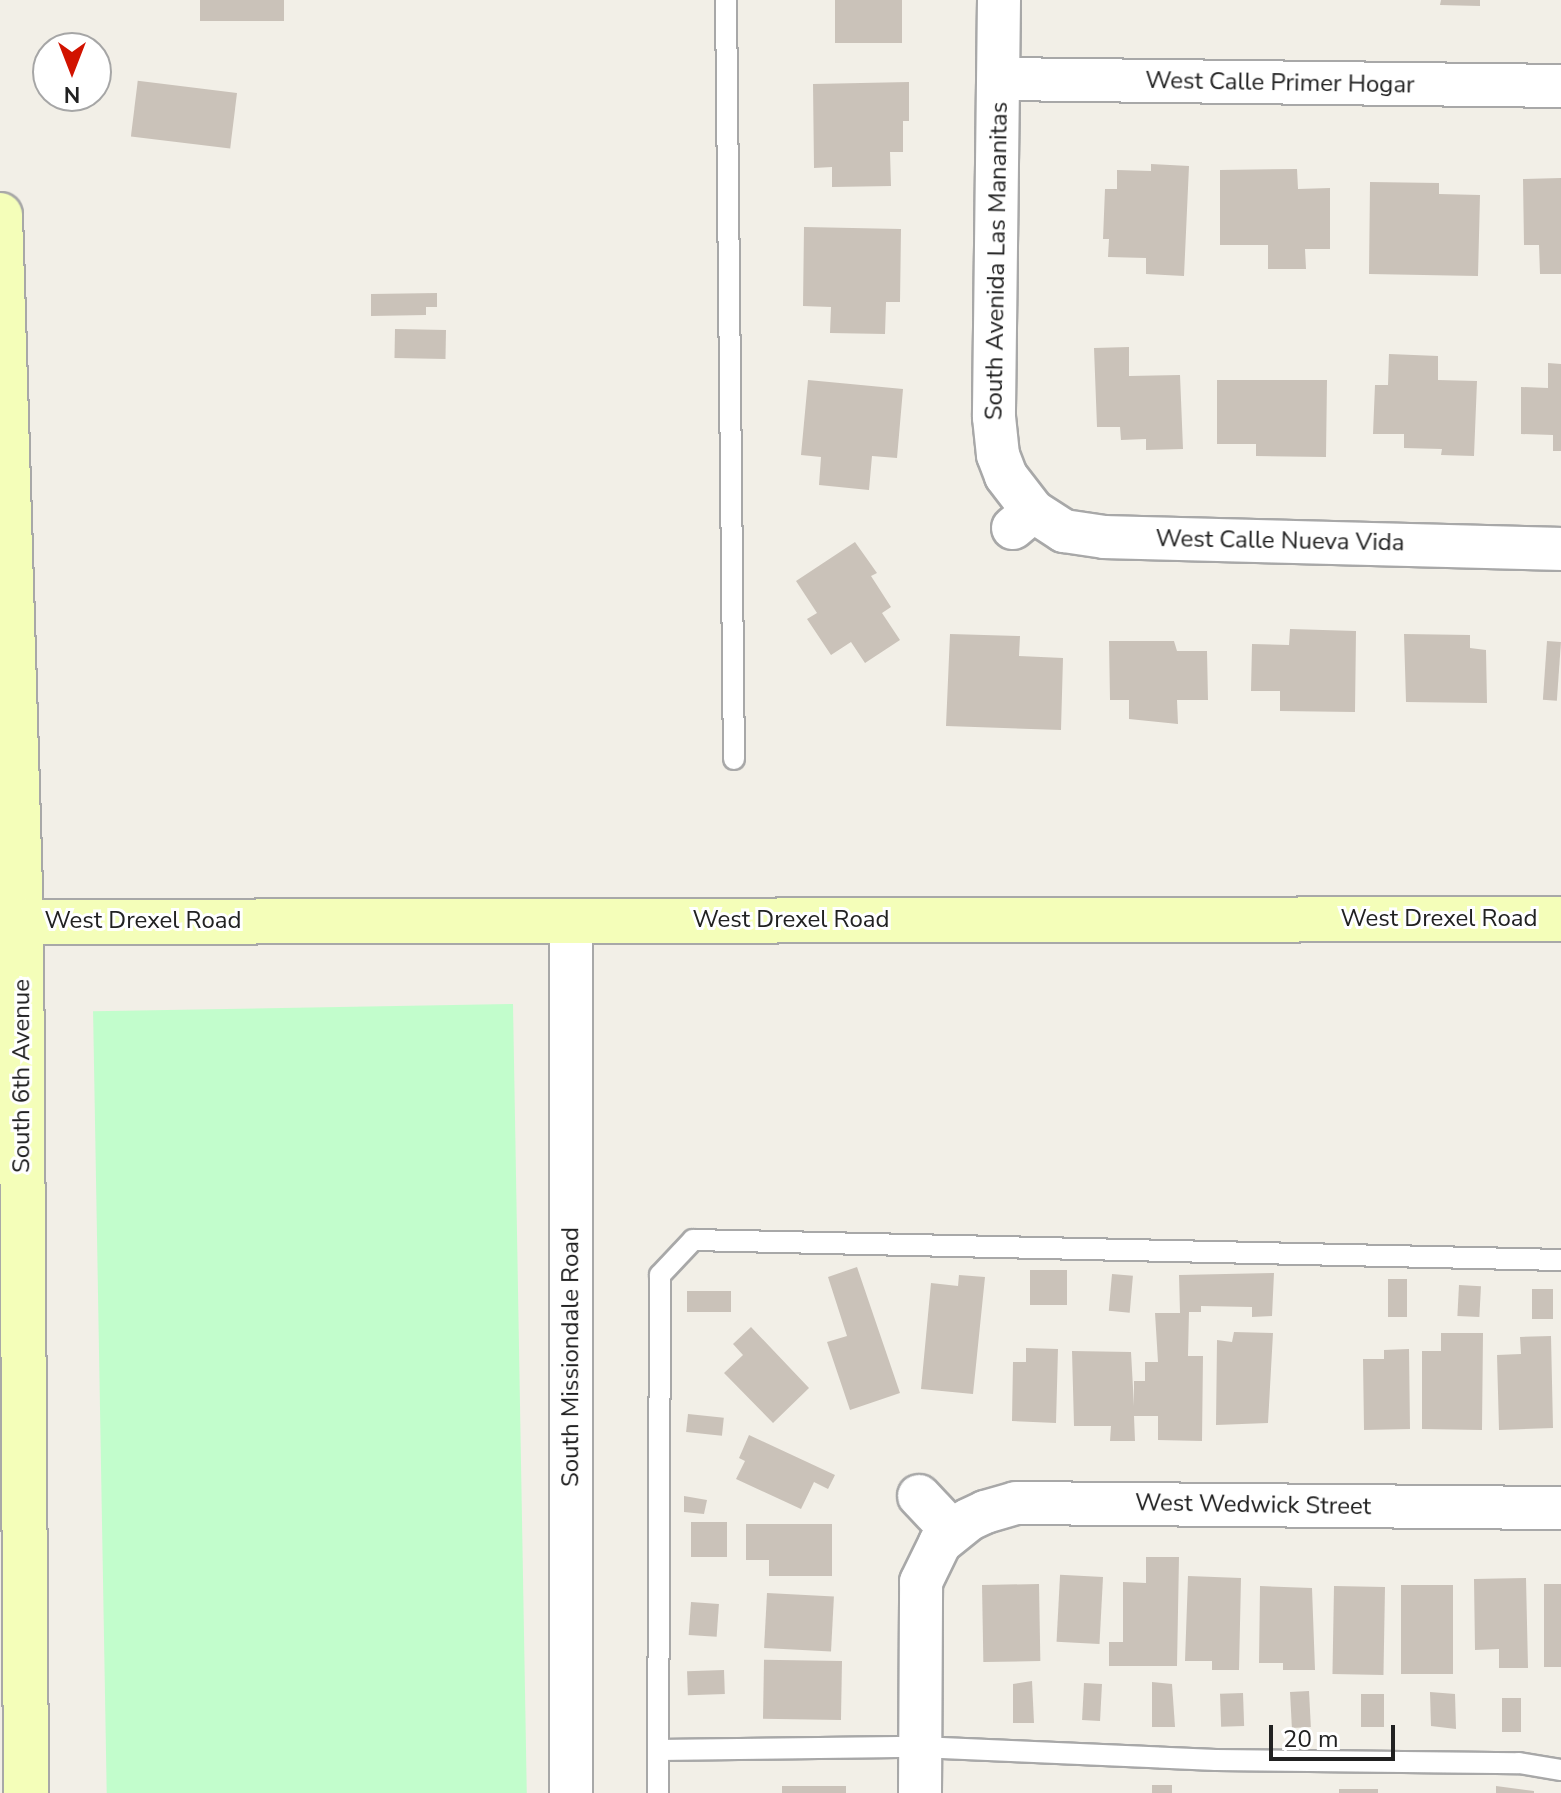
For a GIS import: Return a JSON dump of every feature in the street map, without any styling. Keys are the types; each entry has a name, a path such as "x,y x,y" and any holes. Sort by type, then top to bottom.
{"street":[{"name":"South Avenida Las Mananitas","path":"999,0 994,417 998,455 1023,520"},
{"name":"West Calle Primer Hogar","path":"1000,79 1561,86"},
{"name":"South 6th Avenue","path":"0,215 26,1793"},
{"name":"West Calle Nueva Vida","path":"1023,520 1064,531 1105,537 1561,549"},
{"name":"West Drexel Road","path":"10,922 1561,919"},
{"name":"South Missiondale Road","path":"571,921 571,1793"},
{"path":"919,1496 952,1531 940,1543 921,1582 920,1793"},
{"name":"West Wedwick Street","path":"952,1531 985,1512 1016,1503 1561,1508"}],"lane":[{"path":"726,0 734,759"},
{"path":"658,1793 660,1275 693,1240 1561,1260"},
{"path":"659,1750 919,1747 1216,1760 1519,1763 1561,1770"}],"green space":[{"path":"513,1004 527,1793 107,1793 93,1011"}],"building":[{"path":"200,0 284,0 284,21 200,21"},
{"path":"835,0 902,0 902,43 835,43"},
{"path":"1441,0 1480,0 1480,6 1440,5"},
{"path":"138,81 237,93 230,149 131,136"},
{"path":"909,82 909,121 903,121 903,152 890,152 891,186 832,187 832,167 814,168 813,84"},
{"path":"1151,164 1189,166 1184,276 1146,274 1146,258 1108,257 1109,239 1103,239 1105,189 1117,189 1117,170 1151,171"},
{"path":"1297,169 1298,189 1330,188 1330,249 1305,249 1306,269 1268,269 1268,245 1220,245 1220,170"},
{"path":"1561,178 1561,274 1540,274 1539,245 1524,245 1523,179"},
{"path":"1370,182 1439,183 1439,194 1480,195 1478,276 1369,274"},
{"path":"804,227 901,229 900,302 886,302 885,334 830,333 831,307 803,306"},
{"path":"437,293 437,307 426,307 426,315 371,316 371,294"},
{"path":"395,329 446,330 445,359 394,358"},
{"path":"1129,347 1129,376 1180,375 1183,449 1146,450 1146,439 1121,440 1120,427 1097,427 1094,348"},
{"path":"1389,354 1438,356 1438,380 1477,381 1474,456 1441,455 1442,449 1404,448 1404,434 1373,434 1375,385 1388,385"},
{"path":"1548,363 1561,364 1561,451 1553,451 1553,435 1521,434 1521,387 1548,388"},
{"path":"808,380 903,389 897,458 872,456 869,490 819,485 821,457 801,455"},
{"path":"1217,380 1327,380 1326,457 1256,456 1256,444 1217,444"},
{"path":"855,542 877,573 871,576 891,607 882,613 900,640 865,663 851,642 831,655 807,619 817,613 796,581"},
{"path":"1290,629 1356,631 1355,712 1280,711 1280,691 1251,691 1252,644 1289,645"},
{"path":"950,634 1020,636 1019,656 1063,658 1061,730 946,726"},
{"path":"1404,634 1470,635 1470,648 1486,650 1487,703 1406,702"},
{"path":"1109,641 1174,641 1177,651 1207,651 1208,700 1177,700 1178,724 1129,719 1129,700 1110,700"},
{"path":"1547,641 1561,642 1557,701 1543,700"},
{"path":"857,1267 900,1393 850,1410 827,1342 847,1336 828,1277"},
{"path":"1030,1270 1067,1270 1067,1305 1030,1305"},
{"path":"1274,1273 1272,1316 1252,1317 1252,1307 1201,1306 1201,1312 1189,1312 1188,1356 1203,1356 1202,1441 1158,1440 1158,1416 1134,1416 1135,1441 1110,1441 1111,1426 1074,1426 1072,1351 1131,1352 1134,1406 1134,1381 1145,1381 1145,1362 1158,1362 1155,1313 1180,1313 1179,1275"},
{"path":"1112,1274 1133,1276 1130,1313 1109,1311"},
{"path":"959,1275 985,1277 973,1394 921,1389 931,1283 958,1286"},
{"path":"1388,1279 1407,1279 1407,1317 1388,1317"},
{"path":"1459,1285 1481,1286 1479,1317 1457,1316"},
{"path":"1532,1289 1553,1289 1553,1319 1532,1319"},
{"path":"687,1291 731,1291 731,1312 687,1312"},
{"path":"751,1327 809,1388 773,1423 724,1373 743,1355 733,1344"},
{"path":"1234,1332 1273,1333 1268,1423 1216,1425 1217,1340 1232,1342"},
{"path":"1441,1333 1483,1333 1482,1430 1422,1429 1422,1351 1441,1351"},
{"path":"1551,1336 1553,1428 1499,1430 1497,1355 1521,1354 1520,1337"},
{"path":"1026,1348 1058,1349 1056,1423 1012,1421 1013,1362 1026,1362"},
{"path":"1409,1349 1410,1429 1364,1430 1363,1359 1384,1359 1384,1350"},
{"path":"688,1414 724,1418 722,1436 686,1432"},
{"path":"749,1435 835,1475 828,1489 814,1482 801,1509 736,1479 745,1461 739,1458"},
{"path":"684,1496 707,1500 704,1514 684,1512"},
{"path":"691,1522 727,1522 727,1557 691,1557"},
{"path":"746,1524 832,1524 832,1576 769,1576 769,1560 746,1560"},
{"path":"1146,1557 1179,1557 1177,1666 1109,1666 1109,1642 1123,1642 1123,1582 1146,1583"},
{"path":"1060,1575 1103,1577 1099,1644 1057,1642"},
{"path":"1188,1576 1241,1578 1239,1670 1212,1670 1212,1661 1185,1661"},
{"path":"1526,1578 1528,1668 1499,1668 1499,1649 1475,1650 1474,1579"},
{"path":"1039,1584 1040,1661 983,1662 982,1585"},
{"path":"1544,1584 1561,1584 1561,1667 1544,1667"},
{"path":"1401,1585 1453,1585 1453,1674 1401,1674"},
{"path":"1260,1586 1312,1588 1315,1670 1283,1670 1283,1663 1259,1663"},
{"path":"1334,1586 1385,1587 1383,1675 1332,1674"},
{"path":"767,1593 834,1597 831,1651 764,1648"},
{"path":"691,1602 719,1604 717,1637 689,1635"},
{"path":"764,1660 842,1661 841,1720 763,1719"},
{"path":"724,1670 725,1694 688,1695 687,1671"},
{"path":"1032,1681 1034,1723 1013,1723 1013,1684"},
{"path":"1152,1682 1172,1684 1175,1727 1152,1727"},
{"path":"1084,1683 1102,1684 1100,1721 1082,1720"},
{"path":"1309,1691 1311,1727 1292,1728 1290,1692"},
{"path":"1430,1692 1455,1694 1456,1729 1431,1726"},
{"path":"1243,1693 1244,1726 1221,1727 1220,1694"},
{"path":"1361,1694 1384,1694 1384,1727 1361,1727"},
{"path":"1502,1698 1521,1698 1521,1732 1502,1732"},
{"path":"1152,1785 1172,1785 1172,1793 1152,1793"},
{"path":"782,1786 846,1786 846,1793 782,1793"},
{"path":"1496,1786 1534,1791 1534,1793 1496,1793"},
{"path":"1339,1789 1378,1789 1378,1793 1339,1793"}]}
